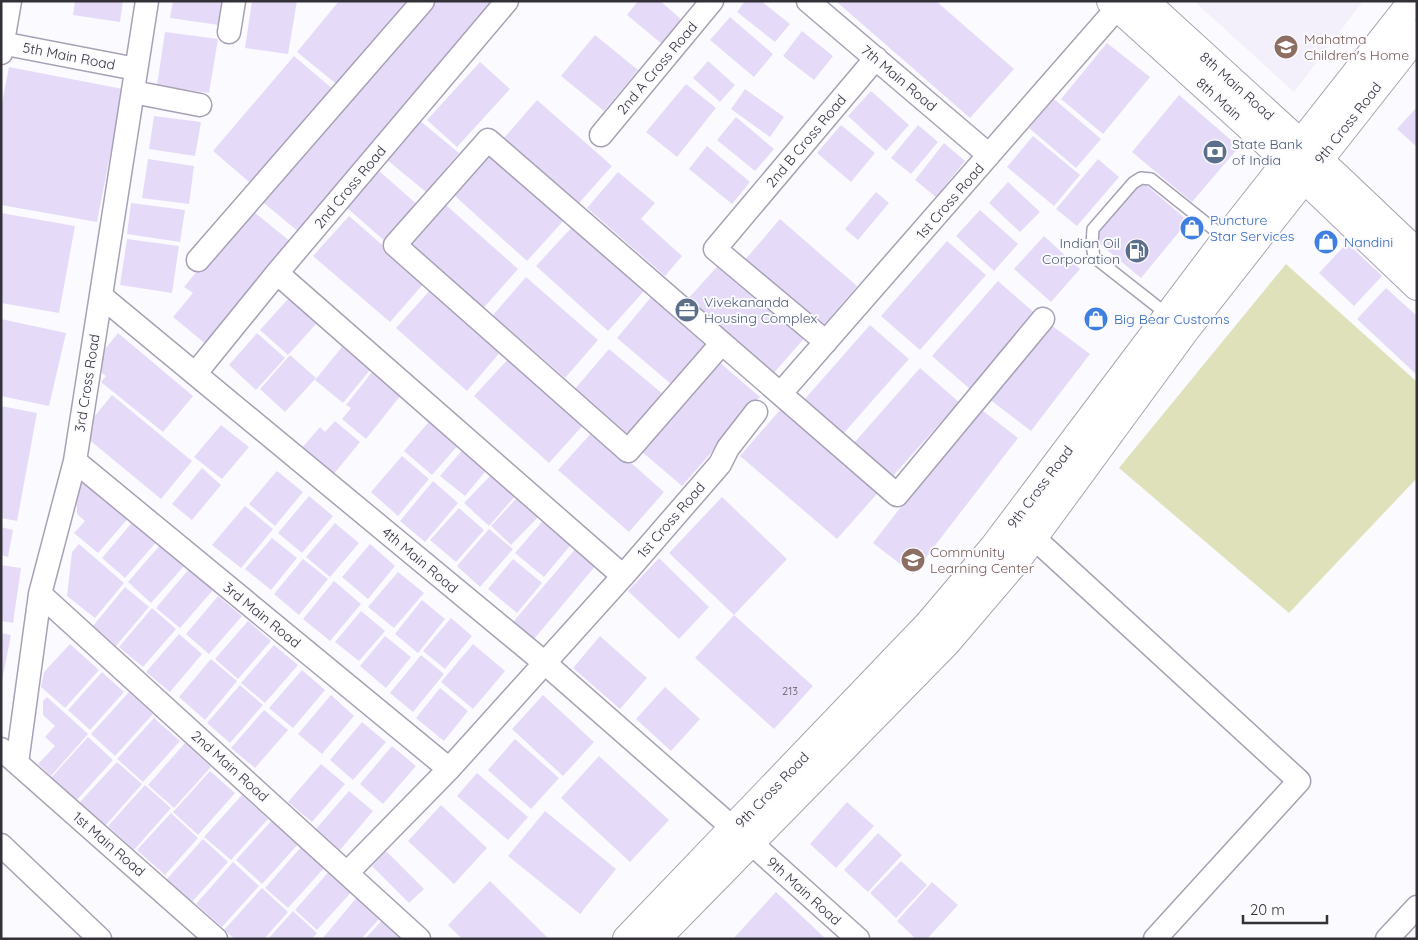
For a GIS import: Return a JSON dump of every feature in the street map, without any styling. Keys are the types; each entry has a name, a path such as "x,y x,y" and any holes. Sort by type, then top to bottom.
{"main road":[{"name":"8th Main Road","path":"1144,1 1302,161 1417,253"},
{"name":"9th Cross Road","path":"627,939 743,836 946,643 1033,537 1186,330 1413,1"},
{"name":"8th Main","path":"1114,4 1302,161 1391,262 1417,286"},
{"name":"9th Cross Road","path":"656,939 994,547 1226,239 1302,161 1417,35"}],"street":[{"path":"2,46 10,1"},
{"name":"3rd Cross Road","path":"9,756 40,594 75,461 147,1"},
{"path":"229,32 234,1"},
{"path":"198,260 423,1"},
{"name":"2nd Cross Road","path":"195,374 277,272 507,1"},
{"name":"2nd A Cross Road","path":"601,135 712,1"},
{"name":"7th Main Road","path":"808,1 989,155"},
{"name":"1st Cross Road","path":"781,393 989,155 1114,4"},
{"name":"5th Main Road","path":"2,46 136,68"},
{"name":"2nd B Cross Road","path":"826,342 715,249 876,58"},
{"path":"132,92 200,105"},
{"path":"722,343 628,451 395,246 488,140 898,494 1043,319"},
{"path":"277,272 623,576"},
{"name":"4th Main Road","path":"101,296 546,664 743,836"},
{"name":"1st Cross Road","path":"348,872 449,769 546,664 720,464 728,448 756,412"},
{"name":"3rd Main Road","path":"75,461 449,769"},
{"path":"1033,537 1299,781 1155,939"},
{"name":"2nd Main Road","path":"40,594 348,872 419,939"},
{"name":"1st Main Road","path":"9,756 216,939"},
{"name":"9th Main Road","path":"743,836 858,939"},
{"path":"1,845 100,939"},
{"path":"1387,939 1417,907"}],"lane":[{"path":"1168,315 1094,257 1092,244 1094,228 1133,183 1140,178 1151,179 1226,239"}],"shaded area":[{"name":"Mahatma Children's Home","path":"1194,1 1363,1 1294,92"}],"green space":[{"path":"1286,264 1417,382 1417,478 1289,613 1119,468"}],"building":[{"path":"75,1 123,1 120,22 73,15"},
{"path":"173,1 223,1 219,25 170,18"},
{"path":"252,1 297,1 288,54 245,48"},
{"path":"339,1 402,1 408,6 340,87 297,52"},
{"path":"429,1 499,1 300,233 259,199"},
{"path":"638,1 660,1 682,20 662,44 627,15"},
{"path":"745,1 761,1 790,24 775,42 737,12"},
{"path":"839,1 936,1 1014,69 970,118 838,3"},
{"path":"730,17 773,54 754,77 710,40"},
{"path":"802,31 833,56 814,80 783,56"},
{"path":"165,32 218,39 209,93 157,85"},
{"path":"595,35 638,70 604,111 561,76"},
{"path":"1107,43 1150,77 1103,134 1061,99"},
{"path":"294,56 335,91 255,187 213,151"},
{"path":"708,61 735,85 720,102 693,78"},
{"path":"480,62 510,89 457,147 427,120"},
{"path":"9,67 123,89 97,222 1,205 1,108"},
{"path":"686,84 716,108 677,157 646,132"},
{"path":"745,89 784,117 770,137 731,109"},
{"path":"871,91 909,125 886,151 848,116"},
{"path":"1179,95 1239,147 1192,202 1132,152"},
{"path":"1054,99 1101,139 1076,168 1029,128"},
{"path":"537,100 612,166 579,203 504,138"},
{"path":"1417,107 1417,147 1397,129"},
{"path":"154,116 201,122 195,156 149,149"},
{"path":"736,117 774,149 755,171 717,140"},
{"path":"419,120 459,153 426,192 386,159"},
{"path":"841,125 875,153 851,182 817,153"},
{"path":"918,125 938,142 911,174 891,158"},
{"path":"1033,136 1080,175 1054,206 1007,167"},
{"path":"944,143 965,161 936,197 915,180"},
{"path":"707,146 750,182 732,204 689,169"},
{"path":"492,154 565,219 527,261 455,196"},
{"path":"148,159 194,166 189,204 142,198"},
{"path":"1098,159 1119,177 1077,226 1056,209"},
{"path":"378,170 420,207 387,243 346,207"},
{"path":"618,172 655,203 641,219 682,256 665,276 587,208"},
{"path":"1137,177 1188,221 1141,278 1089,235"},
{"path":"1008,182 1040,212 1020,232 989,203"},
{"path":"876,192 889,203 858,240 845,229"},
{"path":"131,203 185,210 180,242 127,234"},
{"path":"446,205 518,269 480,312 408,248"},
{"path":"249,208 291,242 207,345 173,317 193,293 184,287"},
{"path":"980,210 1018,244 994,271 956,236"},
{"path":"1,213 75,226 59,313 1,303"},
{"path":"349,216 425,282 390,322 313,256"},
{"path":"780,219 857,286 821,328 744,261"},
{"path":"573,226 645,290 608,331 536,266"},
{"path":"1044,236 1080,269 1051,302 1014,269"},
{"path":"127,239 179,246 172,293 120,285"},
{"path":"947,241 986,275 920,350 881,316"},
{"path":"1347,243 1382,276 1354,306 1319,273"},
{"path":"723,260 808,334 773,374 687,300"},
{"path":"526,277 598,340 565,378 493,315"},
{"path":"998,281 1037,315 971,390 932,356"},
{"path":"433,287 503,349 467,391 396,328"},
{"path":"1386,288 1417,316 1417,375 1357,319"},
{"path":"652,296 707,343 671,384 617,338"},
{"path":"289,298 317,323 288,355 260,330"},
{"path":"1,319 66,333 49,406 1,396"},
{"path":"1047,322 1090,354 1031,431 989,399"},
{"path":"870,325 909,359 843,434 804,400"},
{"path":"118,333 193,396 163,432 101,382 106,376 92,365"},
{"path":"257,333 285,358 256,390 229,365"},
{"path":"342,347 370,370 343,403 315,380"},
{"path":"609,349 664,395 629,436 574,390"},
{"path":"290,355 316,378 285,412 260,389"},
{"path":"510,357 585,423 549,463 474,396"},
{"path":"718,361 760,397 682,486 641,451"},
{"path":"376,367 405,390 366,439 342,419 351,408 346,405"},
{"path":"920,368 959,402 892,477 854,443"},
{"path":"112,395 192,461 161,499 81,433"},
{"path":"786,403 883,487 837,539 740,456"},
{"path":"1,406 37,413 17,521 1,518"},
{"path":"978,407 1018,438 913,574 873,543"},
{"path":"432,418 460,443 432,475 404,451"},
{"path":"335,421 360,442 333,475 301,449 320,427 325,432"},
{"path":"221,425 249,447 222,479 194,457"},
{"path":"594,430 664,492 629,532 558,470"},
{"path":"465,447 489,467 465,496 440,476"},
{"path":"402,456 429,479 398,516 371,492"},
{"path":"202,468 221,485 192,520 172,504"},
{"path":"277,471 303,492 275,526 249,504"},
{"path":"82,473 131,515 98,553 74,533 85,521 77,514 77,479"},
{"path":"493,473 517,494 489,526 464,503"},
{"path":"433,481 458,503 425,542 400,521"},
{"path":"523,491 544,511 511,545 491,526"},
{"path":"309,496 333,516 302,553 278,533"},
{"path":"722,497 787,559 734,615 669,553"},
{"path":"245,506 273,529 241,568 212,545"},
{"path":"459,508 484,530 456,562 430,540"},
{"path":"546,517 574,541 544,577 515,553"},
{"path":"134,520 158,540 125,578 102,558"},
{"path":"335,523 359,543 330,577 306,557"},
{"path":"1,527 13,530 8,557 1,555"},
{"path":"489,529 513,549 480,587 457,566"},
{"path":"272,538 297,558 271,590 245,569"},
{"path":"79,544 124,583 95,618 67,596 72,552"},
{"path":"161,544 185,565 151,603 128,582"},
{"path":"370,544 395,566 368,599 342,577"},
{"path":"577,547 597,564 534,639 513,622"},
{"path":"659,558 709,607 679,639 628,591"},
{"path":"303,559 328,579 299,615 274,594"},
{"path":"513,559 542,583 517,613 488,589"},
{"path":"1,565 21,568 13,623 1,621"},
{"path":"189,569 213,590 180,628 156,608"},
{"path":"398,572 424,593 394,628 368,607"},
{"path":"334,581 361,604 330,641 303,619"},
{"path":"125,587 149,607 116,646 93,626"},
{"path":"218,596 242,616 209,654 186,634"},
{"path":"422,600 445,619 418,653 395,634"},
{"path":"152,608 176,629 143,667 119,647"},
{"path":"361,611 385,631 359,661 335,642"},
{"path":"734,615 813,686 774,729 695,658"},
{"path":"451,618 472,636 445,669 423,651"},
{"path":"248,621 271,641 238,679 215,659"},
{"path":"1,633 11,635 2,681 1,681"},
{"path":"179,634 202,654 170,692 146,672"},
{"path":"385,636 411,657 386,688 360,666"},
{"path":"600,636 647,678 620,709 573,668"},
{"path":"70,644 99,670 65,708 41,687 44,672"},
{"path":"473,644 505,671 473,709 441,682"},
{"path":"274,645 298,665 265,703 241,683"},
{"path":"421,655 444,674 413,712 390,693"},
{"path":"211,659 237,681 205,720 179,697"},
{"path":"302,670 325,690 293,728 269,708"},
{"path":"102,672 124,692 90,730 68,710"},
{"path":"240,685 263,705 230,743 207,723"},
{"path":"665,687 700,719 671,751 636,719"},
{"path":"440,688 468,711 444,741 416,718"},
{"path":"129,692 153,714 115,756 91,734"},
{"path":"331,695 354,716 322,754 298,734"},
{"path":"543,695 594,742 563,776 512,729"},
{"path":"47,697 88,734 51,776 38,764 55,746 45,737 55,726 43,715 43,701"},
{"path":"264,710 288,730 255,768 231,748"},
{"path":"154,718 180,741 143,782 117,759"},
{"path":"362,722 386,742 353,780 330,760"},
{"path":"88,737 113,760 75,802 50,779"},
{"path":"515,739 559,778 531,809 488,770"},
{"path":"185,743 211,767 174,808 148,785"},
{"path":"392,746 416,766 383,804 360,784"},
{"path":"599,756 669,820 630,862 561,798"},
{"path":"117,762 142,784 105,826 79,803"},
{"path":"321,764 345,784 312,822 288,802"},
{"path":"210,771 235,793 198,835 173,812"},
{"path":"477,773 528,817 508,840 457,796"},
{"path":"145,785 171,808 134,850 108,826"},
{"path":"349,791 373,811 340,850 316,829"},
{"path":"242,795 268,819 231,860 204,837"},
{"path":"847,802 874,826 836,868 810,844"},
{"path":"441,805 487,848 454,884 408,841"},
{"path":"545,811 616,869 580,914 508,856"},
{"path":"171,813 198,838 165,875 137,850"},
{"path":"273,819 300,842 262,884 236,860"},
{"path":"878,833 902,855 868,892 844,870"},
{"path":"203,839 228,862 191,903 166,880"},
{"path":"302,846 325,867 288,908 265,888"},
{"path":"386,851 424,889 409,903 372,866"},
{"path":"901,861 927,885 896,918 870,893"},
{"path":"233,862 259,886 222,927 196,904"},
{"path":"332,868 355,888 317,930 295,910"},
{"path":"490,881 549,939 462,939 448,925"},
{"path":"932,882 958,905 927,939 916,939 897,921"},
{"path":"262,888 288,912 264,939 235,939 224,930"},
{"path":"776,892 826,939 733,939"},
{"path":"358,896 381,917 361,939 322,939"},
{"path":"293,911 317,933 312,939 268,939"},
{"path":"384,918 407,939 365,939"}],"place":[{"name":"Mahatma Children's Home","path":"1286,47"},
{"name":"State Bank of India","path":"1215,152"},
{"name":"Puncture Star Services","path":"1192,228"},
{"name":"Nandini","path":"1326,242"},
{"name":"Indian Oil Corporation","path":"1137,251"},
{"name":"Vivekananda Housing Complex","path":"687,310"},
{"name":"Big Bear Customs","path":"1096,319"},
{"name":"Community Learning Center","path":"913,560"}]}
